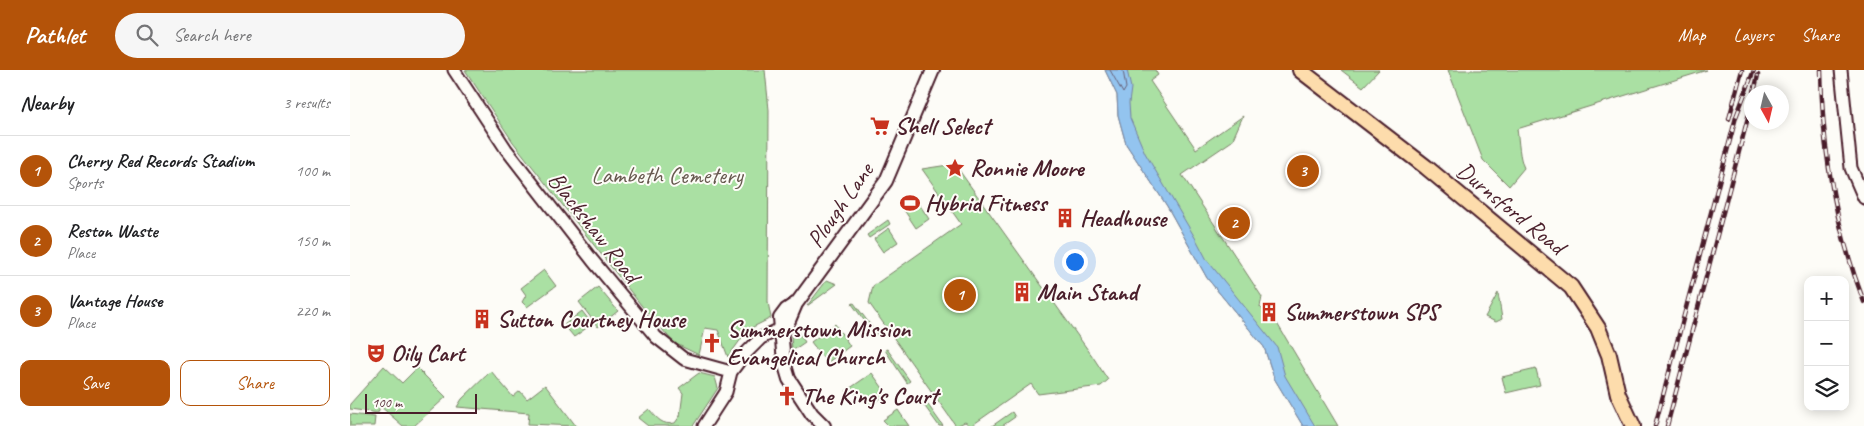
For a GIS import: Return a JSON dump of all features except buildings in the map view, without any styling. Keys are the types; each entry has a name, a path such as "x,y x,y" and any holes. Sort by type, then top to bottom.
{"main road":[{"name":"Plough Lane","path":"780,329 786,325 796,304 886,182 933,70"},
{"name":"Durnsford Road","path":"1300,70 1426,168 1571,287 1598,328 1623,408 1633,426"},
{"path":"780,329 789,379 812,414 824,426"}],"street":[{"name":"Blackshaw Road","path":"454,70 506,149 593,261 656,337 684,359 731,372"},
{"path":"1841,70 1851,168 1864,198"},
{"path":"704,426 728,390 731,372 752,345 771,332 780,329"}],"green space":[{"name":"Lambeth Cemetery","path":"465,70 765,70 769,110 768,302 771,318 753,327 744,335 728,357 718,330 705,328 699,355 674,343 641,305 513,142"},
{"path":"1105,70 1155,70 1158,75 1150,81 1196,149 1243,116 1232,141 1182,175 1262,297 1260,307 1278,325 1338,426 1303,426 1274,378 1264,347 1207,278 1167,206 1126,144 1118,115 1117,95"},
{"path":"1341,70 1379,70 1363,87"},
{"path":"1448,70 1707,70 1517,129 1524,168 1509,186 1483,160"},
{"path":"948,165 956,166 1093,357 1108,380 1101,386 1038,394 1031,384 971,426 965,422 956,426 869,303 873,286 961,224 922,169"},
{"path":"917,201 929,219 916,228 904,210"},
{"path":"888,220 890,224 869,238 867,235"},
{"path":"889,228 898,242 883,252 874,239"},
{"path":"544,270 556,286 527,307 522,302 526,295 521,288"},
{"path":"827,280 837,284 807,306"},
{"path":"598,287 618,311 598,327 579,302"},
{"path":"1498,293 1502,319 1496,322 1485,317"},
{"path":"854,303 877,334 875,335 852,304"},
{"path":"582,311 592,324 574,337 564,325"},
{"path":"835,324 850,346 827,363 811,342"},
{"path":"796,329 805,342 792,351 791,335"},
{"path":"887,349 910,381 907,383 885,350"},
{"path":"384,366 402,383 417,368 446,397 414,426 403,426 380,406 378,413 350,409 350,404"},
{"path":"1536,369 1540,385 1506,393 1502,377"},
{"path":"491,371 513,397 520,391 527,399 545,385 576,426 528,424 529,413 457,407 462,399"},
{"path":"699,373 715,377 718,388 693,426 648,426 638,418 649,409 663,422 675,423 680,416 683,393 679,388"},
{"path":"872,373 887,394 871,405 853,392 849,395 846,391"},
{"path":"921,395 943,426 939,426 918,397"},
{"path":"898,410 909,426 889,426 883,420"},
{"path":"1012,412 1015,417 1002,426 992,426"},
{"path":"350,414 375,417 374,426 350,426"}],"water":[{"path":"1105,70 1127,70 1131,88 1130,118 1145,153 1207,260 1277,347 1285,376 1315,426 1303,426 1274,378 1264,347 1207,278 1167,206 1126,144 1118,115 1117,95"}],"railway":[{"path":"1729,119 1742,70"},
{"path":"1655,426 1736,117 1754,70"},
{"path":"1821,70 1824,129 1832,188 1846,246 1864,302"},
{"path":"1756,85 1758,75"},
{"path":"1667,426 1745,130"}],"place":[{"name":"Shell Select","path":"880,126"},
{"name":"Ronnie Moore","path":"955,168"},
{"name":"Vantage House","path":"1303,171"},
{"name":"Hybrid Fitness","path":"910,203"},
{"name":"Headhouse","path":"1065,218"},
{"name":"Reston Waste","path":"1234,223"},
{"name":"Main Stand","path":"1022,292"},
{"name":"Cherry Red Records Stadium","path":"960,295"},
{"name":"Summerstown SPS","path":"1269,312"},
{"name":"Sutton Courtney House","path":"482,319"},
{"name":"Summerstown Mission Evangelical Church","path":"712,343"},
{"name":"Oily Cart","path":"376,353"},
{"name":"The King's Court","path":"787,396"}]}
